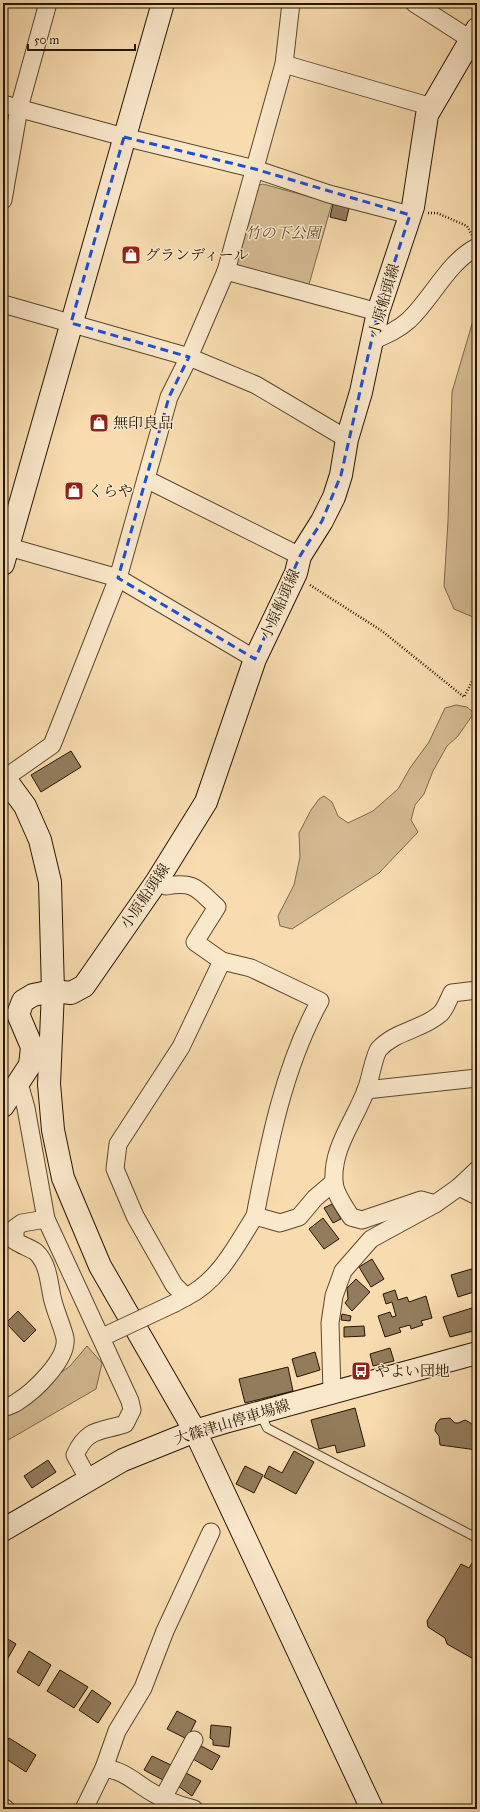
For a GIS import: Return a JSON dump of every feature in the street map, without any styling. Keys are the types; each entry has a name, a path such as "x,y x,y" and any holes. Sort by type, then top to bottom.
{"main road":[{"path":"6,555 163,3"},
{"name":"小原船頭線","path":"3,1106 30,1064 32,1047 18,1014 23,1001 33,995 53,991 71,993 84,986 157,881 206,802 255,659 298,564 334,496 341,475 347,439 361,392 378,312 413,207 427,115 474,34"},
{"path":"4,777 25,806 40,840 50,882 53,991 49,1084 52,1130 63,1178 100,1266 195,1432 372,1809"},
{"name":"大篠津山停車場線","path":"3,1530 123,1460 195,1432 259,1412 477,1353"}],"street":[{"path":"3,200 11,106 48,3"},
{"path":"4,777 52,745 118,578 169,397 189,357 226,271 284,64 291,3"},
{"path":"414,3 474,34"},
{"path":"284,64 432,107"},
{"path":"11,106 124,137 255,169 329,194 410,216"},
{"path":"372,341 393,332 409,320 427,301 475,243"},
{"path":"226,271 378,312"},
{"path":"3,304 189,357 256,385 347,439"},
{"path":"146,479 298,564"},
{"path":"6,555 118,578 255,659"},
{"path":"105,1336 181,1300 208,1284 230,1255 255,1216 266,1159 280,1104 307,1024 320,1001 252,968 222,960 195,942 217,907 194,886 180,884 166,886 157,881"},
{"path":"181,1300 139,1223 115,1168 118,1144 181,1047 222,960"},
{"path":"435,1204 421,1200 362,1220 350,1217 340,1199 334,1182 341,1142 366,1090 378,1050 396,1036 430,1021 441,1014 452,993 477,990"},
{"path":"366,1090 477,1078"},
{"path":"19,1083 26,1108 46,1219 105,1336 130,1401 132,1410 125,1424 107,1428 89,1435 81,1442 75,1455 89,1480"},
{"path":"332,1392 330,1323 334,1296 343,1271 371,1239 435,1204 459,1187 477,1170"},
{"path":"255,1216 280,1223 299,1217 315,1198 334,1182"},
{"path":"459,1187 477,1196"},
{"path":"3,1408 16,1403 32,1391 52,1370 62,1355 65,1339 55,1313 45,1264 36,1251 23,1247 15,1241 15,1228 22,1223 46,1219"},
{"path":"84,1809 104,1768 117,1731 143,1688 165,1632 211,1532"},
{"path":"163,1798 194,1740"},
{"path":"104,1768 117,1770 163,1798 177,1805 194,1809"}],"lane":[{"path":"259,1412 267,1428 477,1538"}],"path":[{"path":"410,216 424,212 437,213 467,226 475,243"},
{"path":"298,564 308,584 382,631 464,697 477,672"}],"highlighted area":[{"path":"124,137 255,169 410,215 378,312 341,475 322,521 300,556 255,659 118,578 169,397 189,357 71,323"}],"green space":[{"name":"竹の下公園","path":"263,184 332,203 308,288 238,268 235,263 257,186"},
{"path":"477,307 477,616 473,617 454,609 444,586 448,521 452,392"},
{"path":"456,705 467,707 474,713 458,736 447,746 433,771 424,794 415,805 411,820 418,832 379,873 292,929 280,926 278,916 294,885 300,857 299,833 311,810 319,799 324,796 332,802 338,816 348,823 373,811 398,789 410,768 429,742 445,708"},
{"path":"6,1214 7,1245 3,1249 3,1215"},
{"path":"87,1346 102,1363 96,1389 3,1443 3,1416 11,1414 44,1385 70,1366"}],"building":[{"path":"333,204 349,208 346,221 330,217"},
{"path":"71,751 81,767 41,792 31,775"},
{"path":"332,1204 341,1219 333,1223 324,1208"},
{"path":"323,1218 339,1239 324,1249 309,1229"},
{"path":"372,1259 384,1279 371,1287 359,1267"},
{"path":"475,1268 477,1276 477,1291 458,1297 451,1275"},
{"path":"356,1279 370,1292 352,1311 345,1303 348,1299 347,1288"},
{"path":"395,1290 398,1300 407,1297 409,1302 426,1296 432,1318 421,1321 423,1325 411,1329 410,1325 399,1328 401,1332 385,1337 378,1316 390,1312 392,1317 396,1316 392,1302 386,1304 383,1294"},
{"path":"472,1308 477,1330 450,1337 443,1317"},
{"path":"18,1311 36,1330 24,1342 6,1323"},
{"path":"342,1314 351,1316 350,1321 341,1320"},
{"path":"364,1326 365,1336 344,1337 344,1327"},
{"path":"390,1348 394,1361 373,1366 370,1354"},
{"path":"315,1352 320,1370 297,1377 292,1359"},
{"path":"288,1367 293,1391 245,1403 239,1379"},
{"path":"355,1408 365,1446 337,1453 335,1445 319,1449 311,1420"},
{"path":"450,1418 455,1423 465,1420 477,1428 477,1450 440,1445 439,1436 435,1431 436,1424 440,1419"},
{"path":"294,1451 314,1462 296,1494 264,1477 269,1466 282,1473"},
{"path":"48,1460 56,1472 32,1488 24,1476"},
{"path":"245,1466 263,1475 254,1493 236,1484"},
{"path":"477,1555 477,1661 447,1644 445,1638 428,1627 427,1621 461,1564 469,1568"},
{"path":"3,1636 16,1644 4,1665 3,1664"},
{"path":"29,1651 51,1665 39,1686 17,1672"},
{"path":"60,1670 88,1687 74,1708 47,1691"},
{"path":"92,1690 111,1703 98,1723 79,1710"},
{"path":"177,1711 196,1721 187,1739 167,1729"},
{"path":"211,1725 231,1727 229,1747 213,1745 213,1740 210,1738"},
{"path":"9,1738 36,1755 26,1772 3,1757 3,1748"},
{"path":"201,1746 220,1756 212,1770 193,1759"},
{"path":"152,1756 173,1766 165,1781 144,1770"},
{"path":"186,1773 201,1781 192,1796 178,1786"}],"place":[{"name":"グランディール","path":"131,255"},
{"name":"無印良品","path":"99,423"},
{"name":"くらや","path":"74,491"},
{"name":"やよい団地","path":"361,1371"}]}
